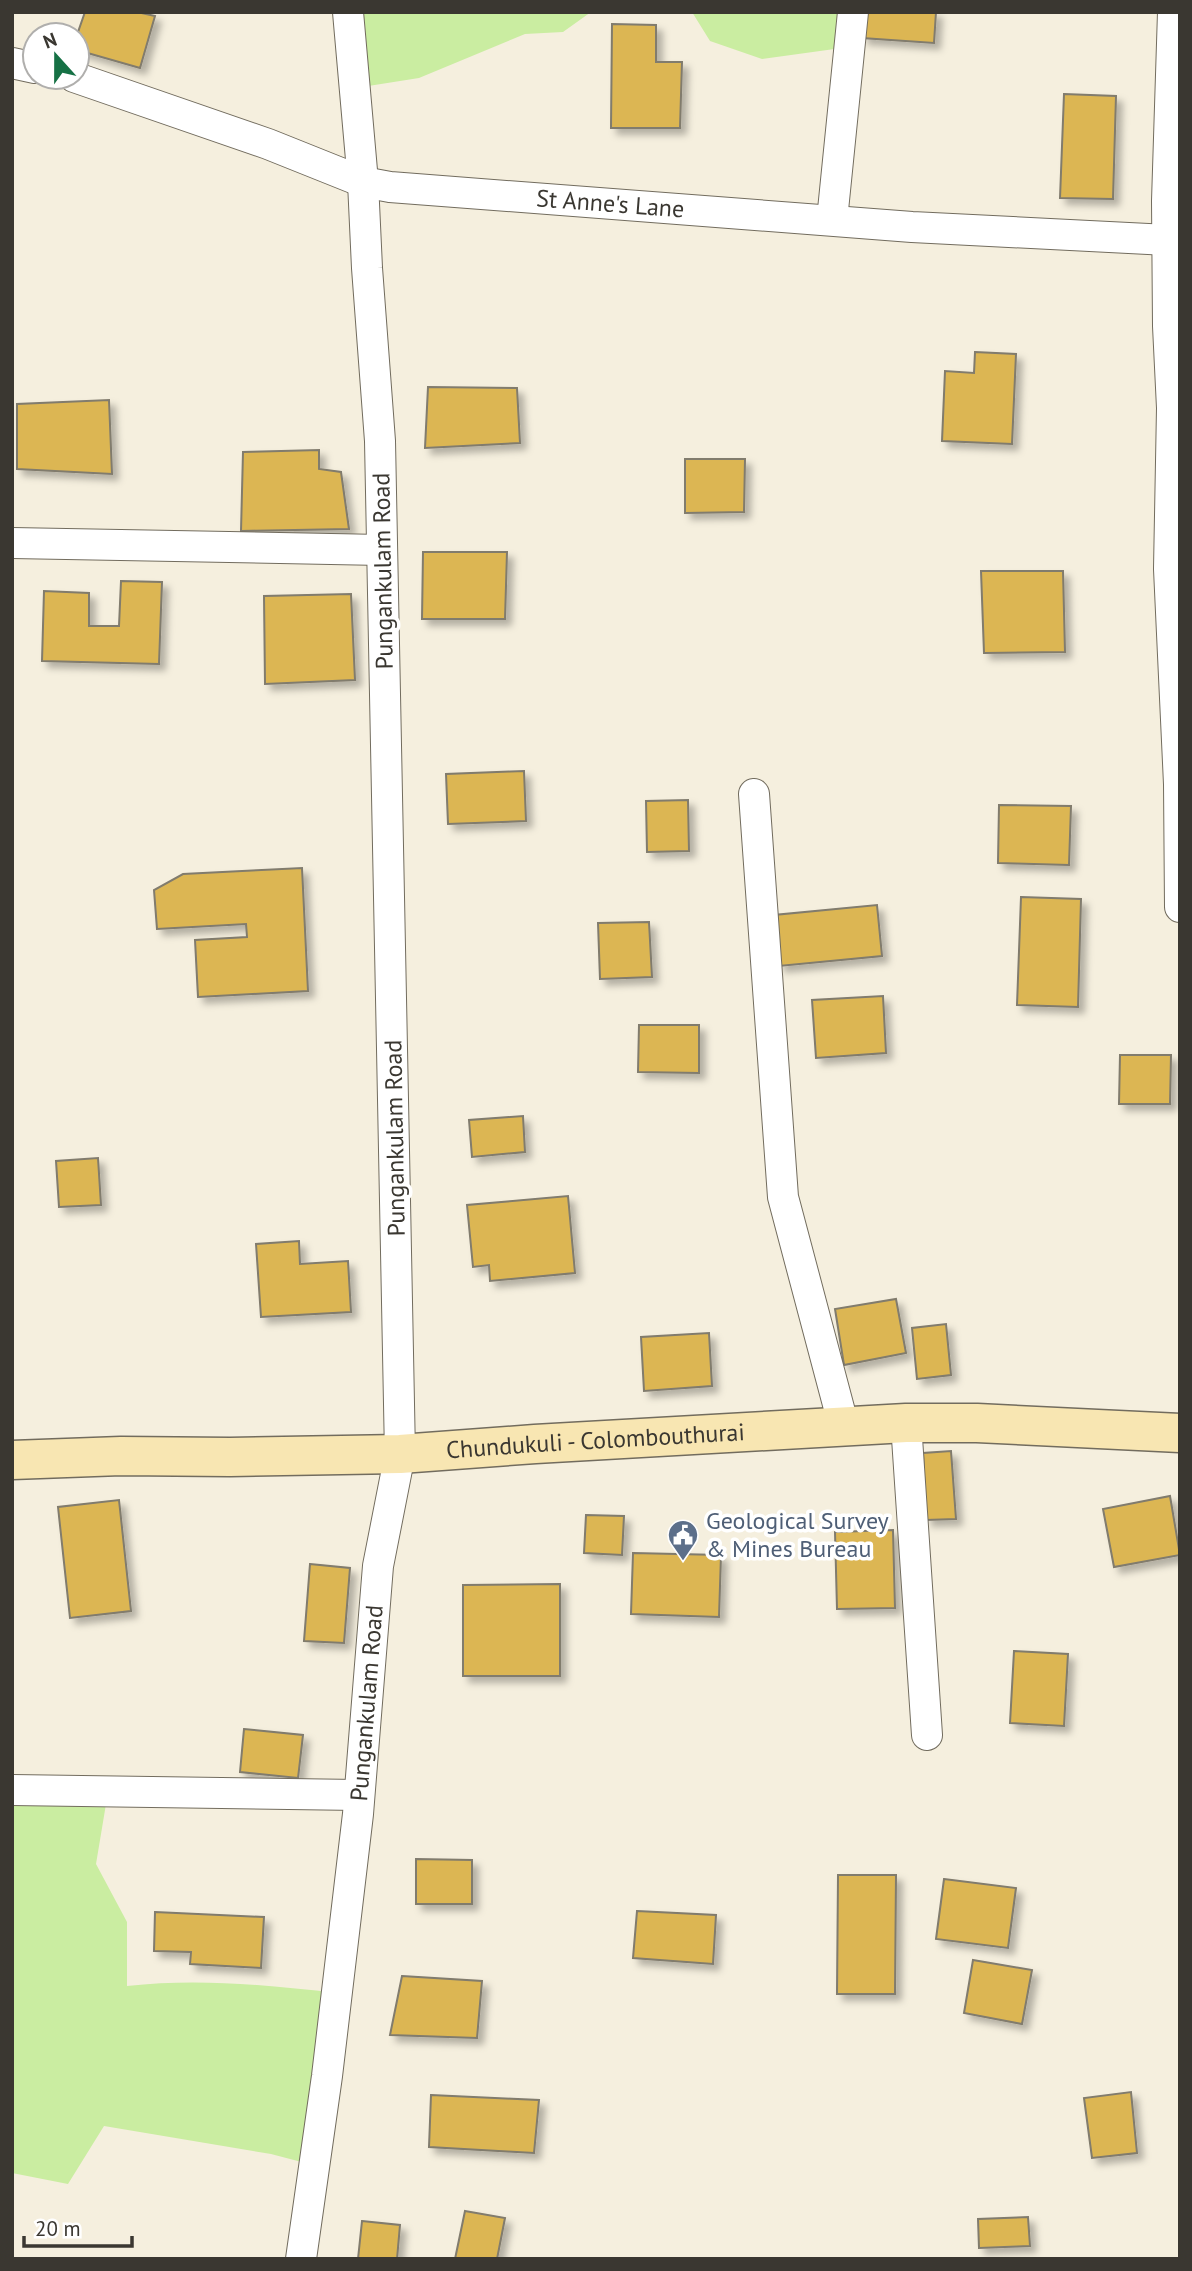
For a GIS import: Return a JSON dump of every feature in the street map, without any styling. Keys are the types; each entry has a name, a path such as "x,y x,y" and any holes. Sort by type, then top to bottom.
{"main road":[{"name":"Chundukuli - Colombouthurai","path":"12,1460 121,1456 400,1454 906,1423 977,1423 1180,1433"}],"street":[{"name":"Pungankulam Road","path":"301,2259 330,2052 358,1795 378,1566 400,1454 380,441 363,181 348,12"},
{"path":"832,220 853,12"},
{"path":"1173,12 1168,240 1172,408 1169,569 1179,771 1180,907"},
{"name":"St Anne's Lane","path":"91,83 268,144 363,181 390,187 912,227 1168,240"},
{"path":"12,543 382,550"},
{"path":"754,794 783,1197 844,1427"},
{"path":"906,1423 927,1735"},
{"path":"12,1790 358,1795"}],"green space":[{"path":"341,12 591,12 563,32 525,34 419,78 362,87"},
{"path":"692,12 837,12 849,47 762,59 710,41"},
{"path":"12,1790 108,1792 96,1864 127,1922 127,1986 206,1983 337,1993 313,2165 271,2154 104,2126 68,2184 12,2173"}],"building":[{"path":"85,12 137,12 155,16 140,68 91,54 91,21 82,21"},
{"path":"863,12 936,12 934,43 862,38"},
{"path":"612,24 656,25 656,62 682,62 680,128 611,128"},
{"path":"1064,94 1116,96 1113,199 1060,198"},
{"path":"975,352 1016,354 1012,444 942,441 945,371 974,373"},
{"path":"428,387 517,388 520,443 425,448"},
{"path":"109,400 112,474 17,469 17,404"},
{"path":"319,450 319,469 341,472 349,529 241,531 243,452"},
{"path":"685,459 745,459 744,512 685,513"},
{"path":"423,552 507,552 505,619 422,619"},
{"path":"981,571 1063,571 1065,652 984,653"},
{"path":"121,581 162,582 159,664 42,661 44,591 89,593 89,626 119,626"},
{"path":"351,594 355,680 265,684 264,596"},
{"path":"524,771 526,821 448,824 446,774"},
{"path":"688,800 689,851 647,852 646,801"},
{"path":"999,805 1071,806 1069,865 998,863"},
{"path":"302,868 308,991 198,997 195,940 247,937 246,924 157,929 154,890 183,874"},
{"path":"1021,897 1081,899 1078,1007 1017,1005"},
{"path":"877,905 882,956 779,966 774,915"},
{"path":"649,922 652,977 600,979 598,923"},
{"path":"883,996 886,1053 816,1058 812,1000"},
{"path":"639,1025 699,1025 699,1073 638,1072"},
{"path":"1120,1055 1171,1055 1170,1104 1119,1104"},
{"path":"523,1116 525,1152 472,1157 469,1120"},
{"path":"98,1158 101,1205 59,1207 56,1161"},
{"path":"568,1196 575,1273 490,1281 489,1265 473,1267 467,1205"},
{"path":"299,1241 300,1264 348,1261 351,1312 261,1317 256,1244"},
{"path":"896,1299 906,1353 844,1365 835,1309"},
{"path":"946,1324 951,1375 917,1379 912,1328"},
{"path":"709,1333 712,1386 644,1391 641,1337"},
{"path":"951,1451 956,1519 926,1520 923,1453"},
{"path":"1170,1496 1180,1555 1114,1567 1103,1509"},
{"path":"119,1500 131,1611 70,1618 58,1507"},
{"path":"586,1515 624,1516 622,1555 584,1553"},
{"path":"893,1530 895,1608 837,1609 835,1532"},
{"path":"633,1553 721,1555 719,1617 631,1614"},
{"path":"310,1564 350,1568 344,1643 304,1641"},
{"path":"560,1584 560,1676 463,1676 463,1585"},
{"path":"1014,1651 1068,1654 1064,1726 1010,1723"},
{"path":"244,1729 303,1735 298,1778 240,1772"},
{"path":"416,1859 472,1860 472,1904 416,1904"},
{"path":"838,1875 896,1875 895,1994 837,1994"},
{"path":"944,1879 1016,1888 1008,1948 936,1939"},
{"path":"637,1911 716,1915 713,1964 633,1958"},
{"path":"155,1912 264,1917 261,1968 190,1964 191,1952 154,1951"},
{"path":"973,1960 1032,1970 1022,2024 964,2013"},
{"path":"402,1976 482,1981 477,2038 390,2035"},
{"path":"1131,2092 1137,2153 1092,2158 1084,2098"},
{"path":"431,2095 539,2100 534,2153 429,2147"},
{"path":"465,2211 505,2218 497,2259 455,2259"},
{"path":"1028,2217 1030,2246 979,2248 978,2219"},
{"path":"362,2221 400,2225 397,2259 358,2259"}],"place":[{"name":"Geological Survey & Mines Bureau","path":"683,1562"}]}
